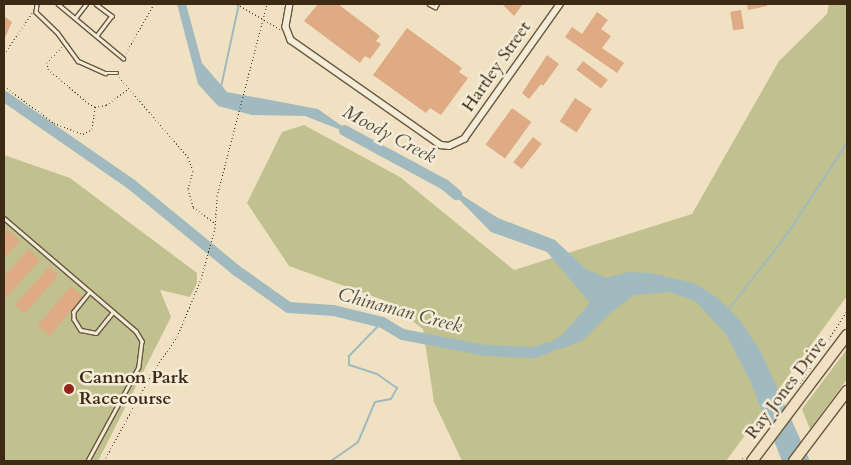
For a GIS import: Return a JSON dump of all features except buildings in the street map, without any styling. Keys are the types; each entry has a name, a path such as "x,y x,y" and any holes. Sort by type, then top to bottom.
{"highway":[{"name":"Ray Jones Drive","path":"749,458 798,403 847,335"},
{"path":"794,461 847,391"}],"street":[{"path":"286,30 290,4"},
{"name":"Hartley Street","path":"286,30 291,40 441,145 455,144 464,139 560,4"}],"lane":[{"path":"37,4 36,9 81,64 105,73 117,72"},
{"path":"58,4 76,17 123,58"},
{"path":"76,17 86,4"},
{"path":"96,4 112,16 97,36"},
{"path":"429,4 435,7 437,4"},
{"path":"4,218 140,336 143,354 129,390 88,461"},
{"path":"90,292 74,312 74,319 81,330 96,333 113,312"}],"path":[{"path":"123,58 154,4"},
{"path":"238,4 276,29 286,30"},
{"path":"104,461 153,371 177,337 204,266 213,237 215,204 267,4"},
{"path":"4,54 36,9"},
{"path":"64,44 47,62 48,69 95,107"},
{"path":"117,72 128,88 188,157 193,174 188,189 191,201 199,214 215,223"},
{"path":"4,86 54,123 83,134 92,129 95,107"},
{"path":"95,107 110,103 128,88"},
{"path":"798,386 847,312"},
{"path":"740,461 749,458"}],"green space":[{"path":"829,4 847,4 847,296 726,461 462,461 434,402 423,329 386,301 289,266 247,203 282,132 304,125 400,177 514,270 692,214 779,61 827,14"},
{"name":"Cannon Park Racecourse","path":"4,155 70,178 197,273 197,283 190,297 160,290 171,317 98,461 4,461"},
{"path":"847,349 847,379 810,429 802,409"}],"water":[{"path":"177,4 186,4 202,63 227,92 318,109 356,136 305,116 252,115 218,106 198,84"},
{"path":"444,184 498,218 555,240 586,269 606,278 629,272 650,273 694,283 715,296 739,319 760,350 810,461 782,461 751,383 726,334 695,301 670,292 634,295 609,314 583,340 564,348 534,352 562,335 590,303 547,252 491,232"}],"waterway":[{"path":"221,87 239,4"},
{"name":"Chinaman Creek","path":"4,96 131,184 236,270 288,307 333,310 382,322 402,334 485,350 534,352 548,347"},
{"name":"Moody Creek","path":"344,130 444,184 456,194"},
{"path":"729,309 788,233 847,143"},
{"path":"331,461 358,442 375,402 391,399 397,388 377,374 349,365 349,356 382,322"}],"place":[{"name":"Cannon Park Racecourse","path":"69,389"}]}
